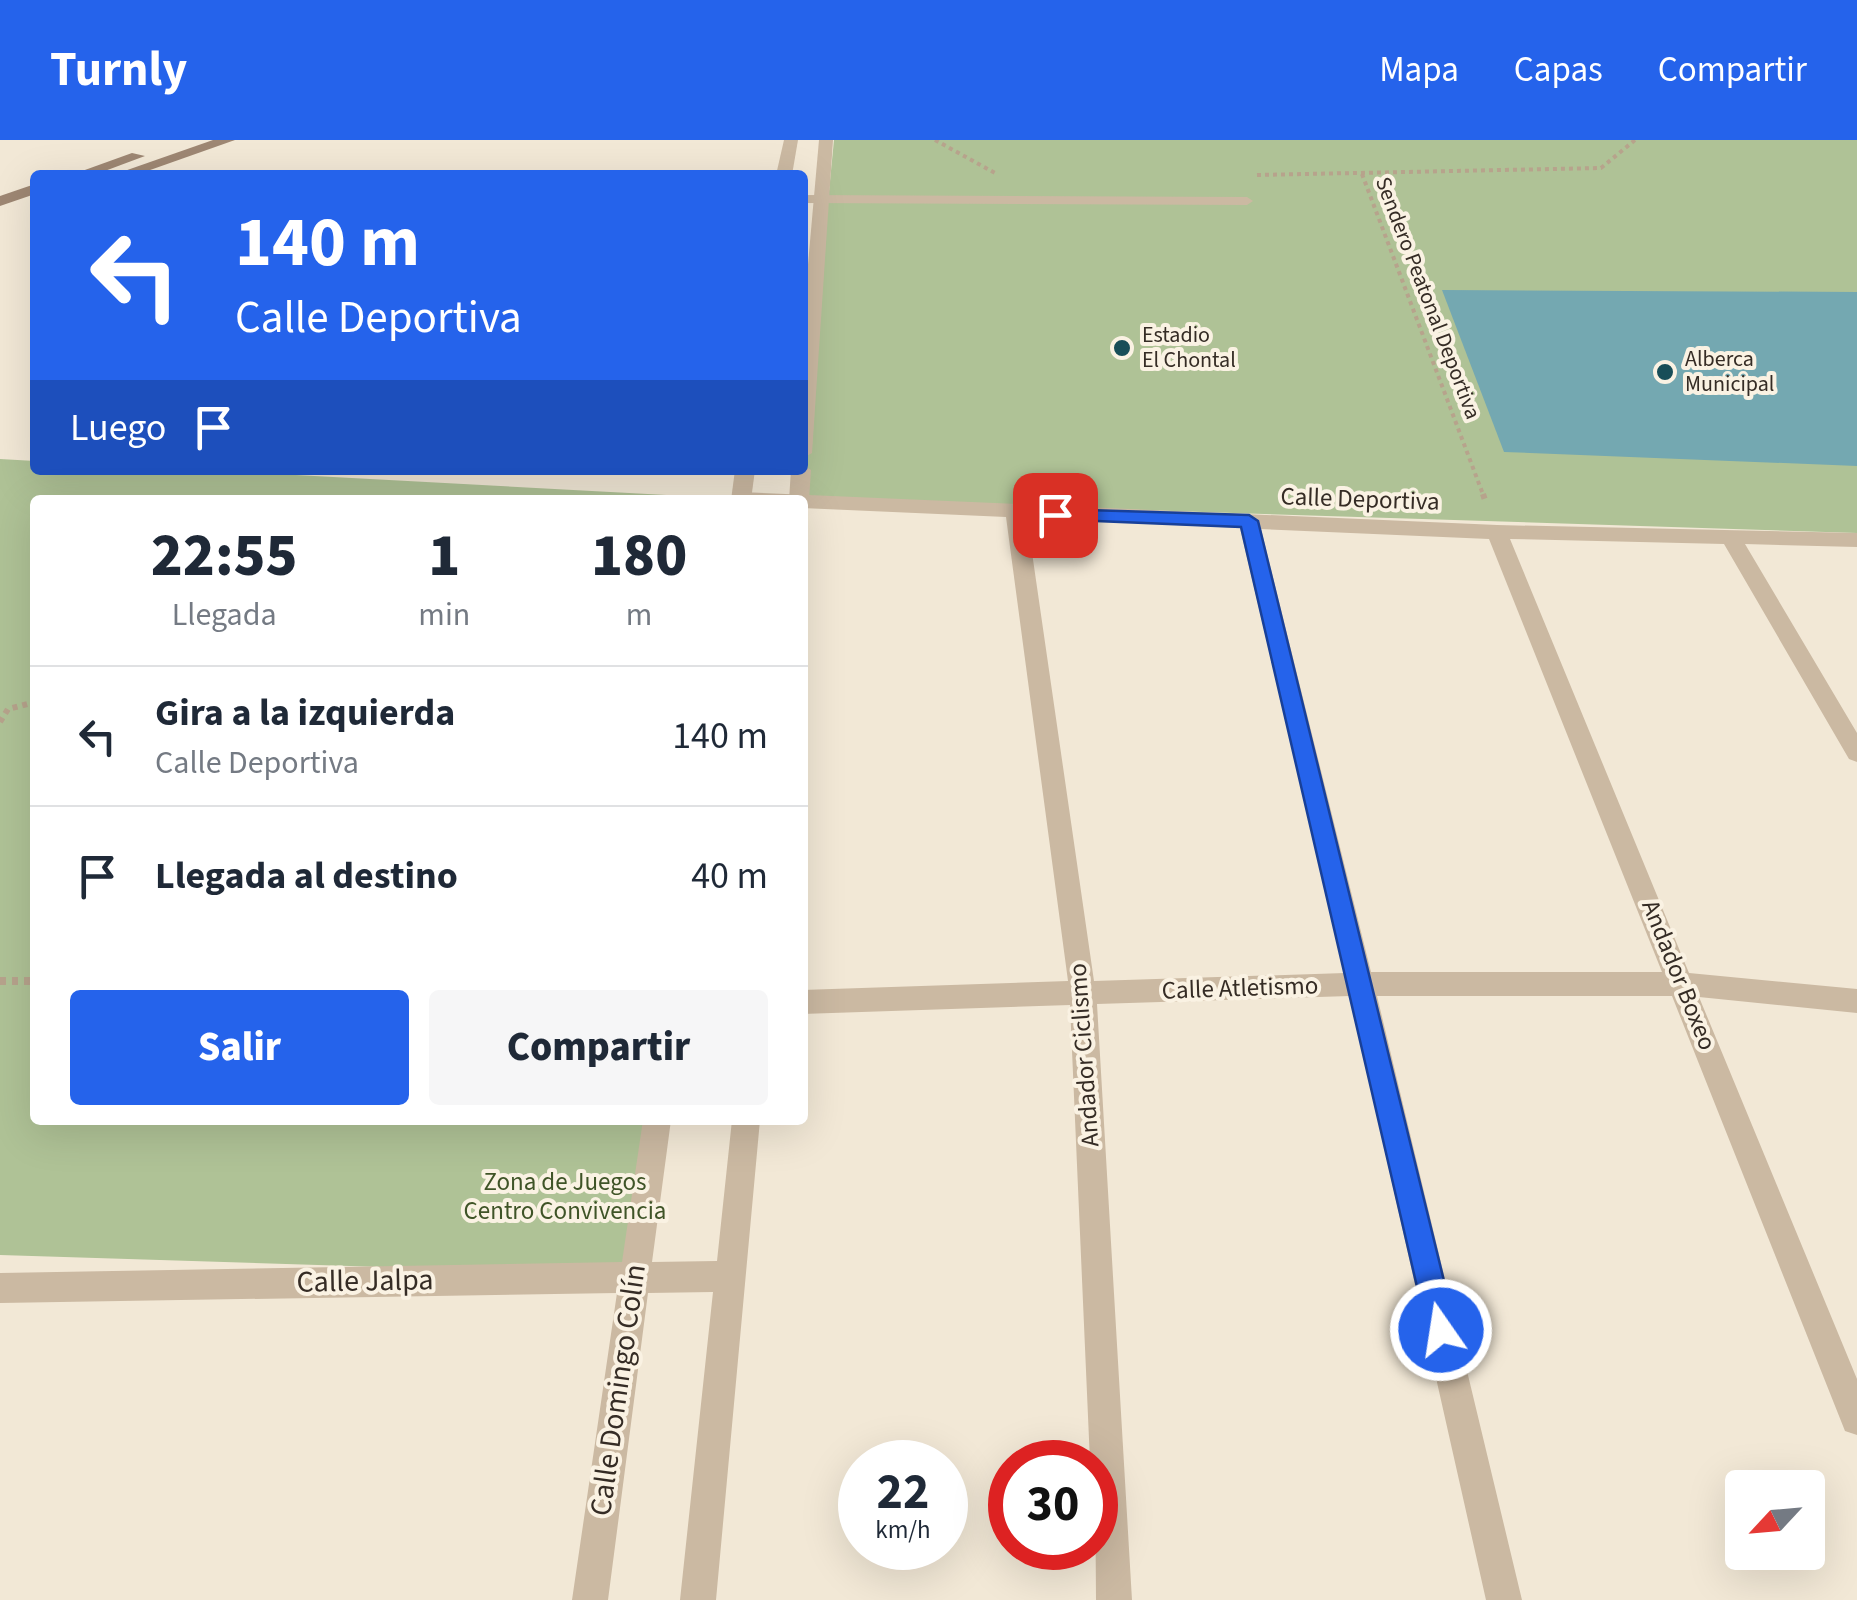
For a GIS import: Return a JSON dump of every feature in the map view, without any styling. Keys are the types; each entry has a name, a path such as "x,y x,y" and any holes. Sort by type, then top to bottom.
{"main road":[{"path":"94,170 185,140"},
{"path":"136,170 228,140"},
{"path":"0,201 30,192"},
{"path":"0,215 30,205"}],"street":[{"path":"785,170 791,140"},
{"path":"808,301 812,200 826,140"},
{"name":"Calle Deportiva","path":"808,501 1016,514 1497,532 1857,540"},
{"name":"Andador Ciclismo","path":"1016,514 1083,994 1114,1600"},
{"path":"1249,521 1504,1600"},
{"name":"Andador Boxeo","path":"1497,532 1857,1419"},
{"path":"1730,536 1857,753"},
{"name":"Calle Atletismo","path":"808,1002 1361,984 1683,984 1857,1001"},
{"name":"Calle Domingo Colín","path":"590,1600 656,1125"},
{"path":"698,1600 745,1125"},
{"name":"Calle Jalpa","path":"0,1288 730,1276"}],"lane":[{"path":"812,200 1247,201"}],"path":[{"name":"Sendero Peatonal Deportiva","path":"1497,532 1362,174 1601,168 1635,140"},
{"path":"0,722 8,709 30,703"},
{"path":"0,981 30,982"}],"green space":[{"path":"834,140 1857,140 1857,533 808,499 808,495 799,495 801,475 808,475 808,407"},
{"name":"Zona de Juegos Centro Convivencia","path":"0,459 30,461 30,475 295,475 667,495 30,495 30,1125 654,1125 633,1275 0,1255"}],"water":[{"name":"Alberca Municipal","path":"1442,290 1857,292 1857,466 1504,452"}],"place":[{"name":"Estadio El Chontal","path":"1122,348"},
{"name":"Alberca Municipal","path":"1665,372"}],"route":[{"path":"1055,515 1249,521 1441,1330"}]}
